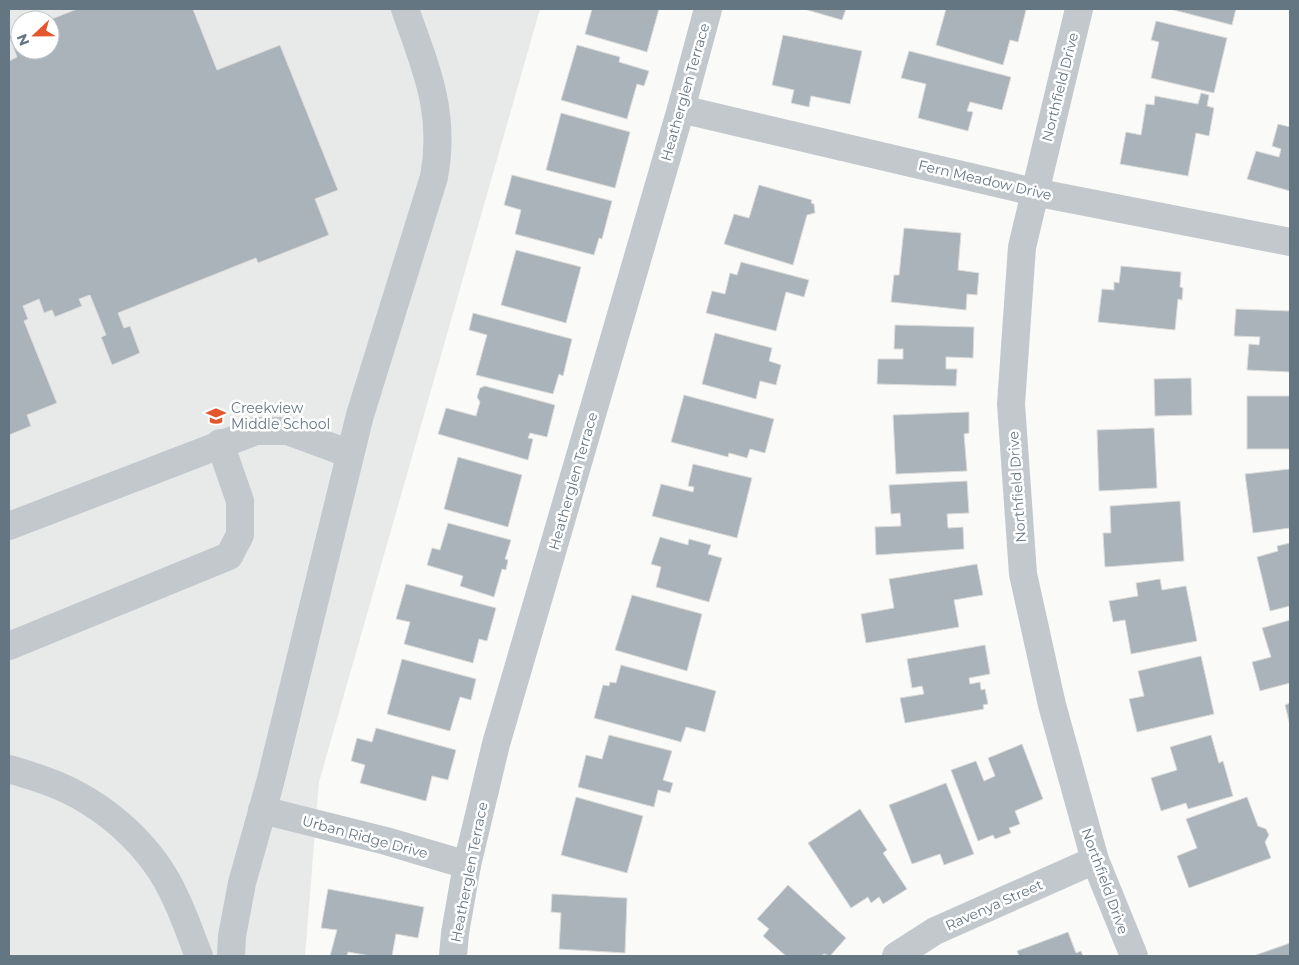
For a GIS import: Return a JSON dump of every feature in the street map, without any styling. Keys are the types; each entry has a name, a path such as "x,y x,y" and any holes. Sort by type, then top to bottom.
{"street":[{"path":"231,956 232,936 242,883 262,810 350,454 434,178 438,156 438,118 432,86 405,9"},
{"name":"Heatherglen Terrace","path":"454,956 455,934 467,865 496,744 681,109 708,9"},
{"name":"Northfield Drive","path":"1079,9 1022,247 1011,404 1023,574 1052,705 1095,860 1134,956"},
{"name":"Fern Meadow Drive","path":"681,109 1034,192 1290,242"},
{"path":"9,526 220,443 256,431 270,429 288,431 350,454"},
{"path":"9,646 229,556 240,535 240,501 220,443"},
{"path":"9,769 50,782 86,800 119,823 144,849 162,872 176,898 199,956"},
{"name":"Urban Ridge Drive","path":"262,810 386,841 467,865"},
{"name":"Ravenya Street","path":"896,956 935,931 1095,860"}],"shaded area":[{"name":"Creekview Middle School","path":"9,9 540,9 319,782 305,956 9,956"}],"building":[{"path":"77,9 193,9 217,70 280,45 338,190 315,199 329,235 258,263 256,258 118,313 124,328 130,326 140,353 112,365 101,337 106,335 90,295 79,299 82,306 55,317 52,310 44,313 39,299 23,306 28,319 24,321 57,403 27,415 31,426 9,435 9,61 60,60 60,16"},
{"path":"592,9 659,9 647,52 585,34"},
{"path":"804,9 846,9 842,20"},
{"path":"946,9 1026,10 1018,42 1010,40 1003,65 936,45"},
{"path":"1170,9 1236,9 1232,25"},
{"path":"1156,21 1227,38 1214,93 1151,78 1159,42 1151,40"},
{"path":"783,35 862,51 850,104 811,96 809,107 791,103 794,90 772,85"},
{"path":"577,45 620,57 619,62 649,71 644,86 637,84 627,119 561,100"},
{"path":"909,51 1011,77 1002,110 970,102 967,111 973,112 968,131 918,118 926,84 901,78"},
{"path":"1201,93 1209,95 1207,106 1214,108 1209,136 1196,133 1188,176 1120,164 1126,132 1141,135 1146,104 1154,105 1155,96 1198,104"},
{"path":"561,113 630,132 615,188 546,170"},
{"path":"1278,124 1290,127 1290,191 1247,179 1256,151 1279,157 1281,149 1272,146"},
{"path":"512,175 612,201 602,239 599,238 594,255 515,234 521,210 504,205"},
{"path":"759,185 812,200 811,203 814,204 815,213 807,215 793,265 724,244 734,214 749,218"},
{"path":"904,228 961,233 958,270 979,273 977,295 967,294 966,310 891,302 894,275 899,275"},
{"path":"516,250 581,267 566,323 501,305"},
{"path":"741,262 809,280 804,297 786,292 776,331 706,313 712,291 725,294 730,273 737,275"},
{"path":"1121,266 1181,272 1180,287 1183,288 1182,300 1178,299 1175,330 1098,322 1102,289 1114,290 1114,282 1119,283"},
{"path":"1236,309 1290,311 1290,372 1247,370 1249,344 1259,345 1260,337 1234,336"},
{"path":"473,313 572,339 563,376 559,374 553,394 476,375 487,335 469,330"},
{"path":"895,325 974,327 973,358 946,357 946,369 957,369 956,386 877,384 878,359 903,359 903,349 894,349"},
{"path":"715,333 772,348 769,361 781,365 776,385 760,381 756,399 702,384"},
{"path":"1191,378 1192,415 1155,416 1154,379"},
{"path":"485,386 555,405 547,437 530,433 528,438 533,439 528,460 438,434 446,408 476,416 480,402 477,397 480,388"},
{"path":"684,395 774,419 765,453 750,449 747,458 729,453 728,457 671,442"},
{"path":"1247,396 1290,396 1290,449 1247,449"},
{"path":"969,412 969,433 964,434 967,471 896,474 893,415"},
{"path":"1154,428 1157,488 1099,491 1097,430"},
{"path":"458,457 522,475 508,527 444,509"},
{"path":"693,464 752,478 737,538 652,516 661,484 693,492 694,487 688,486"},
{"path":"1290,469 1290,528 1253,533 1245,474"},
{"path":"967,481 969,513 947,514 948,528 963,527 964,549 876,555 875,527 901,526 900,513 891,514 889,485"},
{"path":"1180,501 1184,561 1105,567 1103,533 1111,533 1110,506"},
{"path":"448,523 511,540 505,559 508,560 506,570 502,569 494,597 460,586 463,576 427,565 432,548 440,550"},
{"path":"660,537 688,545 689,539 711,545 708,554 722,558 709,602 656,587 661,567 651,564"},
{"path":"1290,543 1290,606 1270,611 1257,557 1278,551 1277,546"},
{"path":"977,564 983,595 954,600 959,627 866,643 861,614 894,608 889,579"},
{"path":"1160,579 1162,590 1186,586 1197,641 1131,654 1125,620 1113,622 1109,601 1138,596 1136,583"},
{"path":"406,584 496,608 487,641 479,639 473,663 404,644 410,622 396,619"},
{"path":"632,595 702,614 687,671 615,650"},
{"path":"1290,620 1290,683 1260,691 1252,662 1271,657 1262,628"},
{"path":"985,645 990,674 969,678 970,684 980,682 981,690 985,689 988,704 983,705 984,709 905,723 900,698 924,694 922,686 912,688 907,659"},
{"path":"1201,656 1214,714 1137,732 1129,699 1144,696 1138,671"},
{"path":"402,659 476,679 471,700 460,697 450,731 387,714"},
{"path":"621,665 716,691 705,732 686,727 681,742 594,718 603,685 609,686 610,682 616,683"},
{"path":"1290,703 1290,725 1285,705"},
{"path":"376,728 456,750 448,780 432,776 426,801 360,783 365,765 351,761 357,738 372,742"},
{"path":"609,735 672,751 663,780 673,783 670,793 658,790 654,807 578,787 586,755 602,759"},
{"path":"1211,735 1219,763 1223,761 1233,796 1188,809 1186,803 1161,811 1151,778 1177,770 1170,747"},
{"path":"1022,744 1043,799 1015,811 1020,824 1009,828 1011,833 995,839 993,835 978,841 951,770 976,761 984,781 995,776 988,758"},
{"path":"946,783 974,854 944,865 940,854 912,864 889,805"},
{"path":"576,797 643,816 627,873 561,855"},
{"path":"1247,797 1258,826 1266,829 1269,835 1265,842 1271,858 1189,888 1177,856 1197,848 1186,819"},
{"path":"860,809 887,850 883,853 907,889 883,904 879,897 871,903 868,897 851,908 808,843"},
{"path":"788,885 846,938 830,956 824,954 821,956 786,956 763,936 769,929 757,919"},
{"path":"328,889 424,907 418,938 396,934 392,956 371,956 348,952 347,956 330,956 337,930 321,928"},
{"path":"552,894 627,898 625,953 559,949 561,913 551,912"},
{"path":"1068,932 1076,953 1081,951 1083,956 1019,956 1017,951"},
{"path":"1290,943 1290,956 1253,956"}],"place":[{"name":"Creekview Middle School","path":"216,416"}]}
